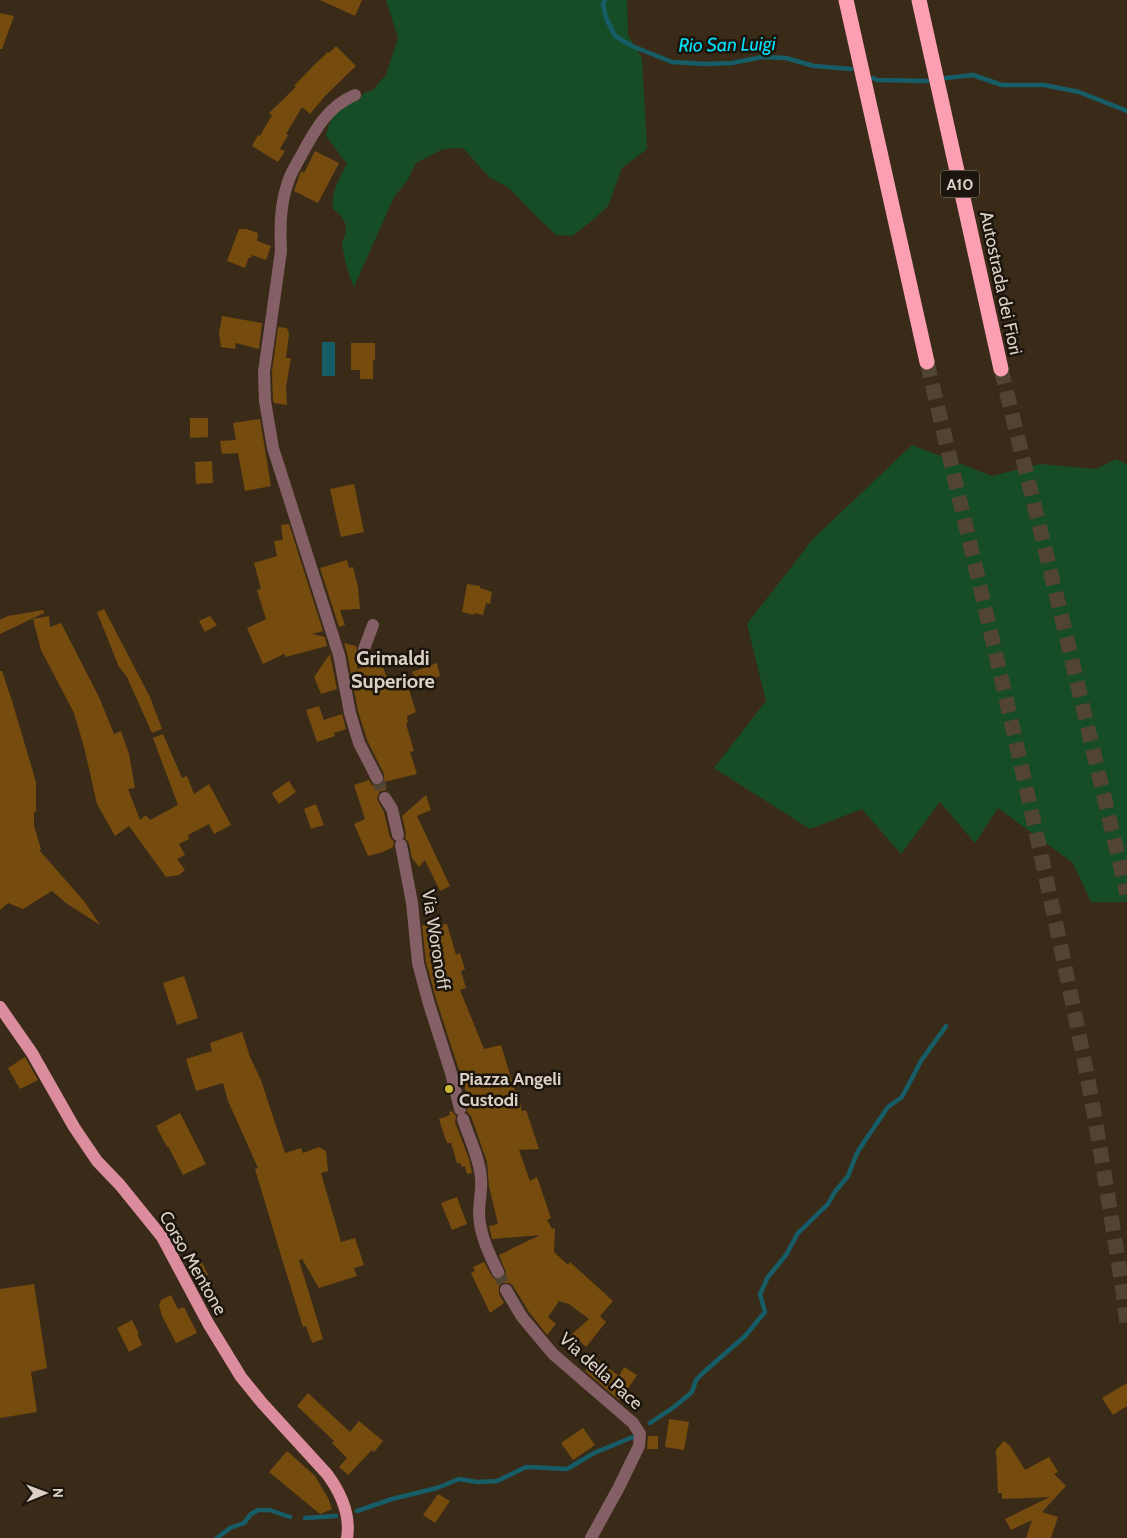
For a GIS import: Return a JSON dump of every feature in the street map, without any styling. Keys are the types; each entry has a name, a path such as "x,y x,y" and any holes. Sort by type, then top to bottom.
{"highway":[{"path":"846,0 927,362"},
{"name":"Autostrada dei Fiori","path":"919,0 1001,369"}],"main road":[{"name":"Corso Mentone","path":"0,1007 32,1053 74,1127 97,1161 126,1192 162,1237 208,1323 241,1377 334,1483 346,1511 347,1538"}],"street":[{"path":"355,95 347,98 332,109 317,127 288,181 283,200 280,232 281,251 264,372 265,401 273,448 339,654 358,743 377,778"},
{"path":"364,649 373,625"},
{"name":"Via Woronoff","path":"389,804 399,840 412,903 418,963 450,1069 461,1114 479,1166 481,1178 479,1213 481,1228 486,1248 498,1272"},
{"name":"Via della Pace","path":"506,1290 522,1317 553,1354 633,1423 640,1434 639,1446 591,1538"}],"green space":[{"path":"386,0 627,0 628,35 642,58 647,149 622,168 608,206 572,236 556,235 509,188 489,177 463,148 443,149 416,163 407,181 394,197 354,287 345,259 342,241 346,232 345,223 333,209 334,191 347,164 326,136 336,112 346,104 359,100 364,93 372,91 386,75 398,38"},
{"path":"912,445 992,476 1040,464 1096,469 1116,459 1127,464 1127,902 1091,902 1073,863 998,808 975,843 940,802 901,854 862,809 810,829 714,768 766,701 747,624 813,539"}],"water":[{"path":"322,342 335,342 335,376 322,376"}],"building":[{"path":"320,0 362,0 355,16"},
{"path":"0,13 14,16 2,49 0,49"},
{"path":"336,46 356,66 325,96 310,114 302,107 286,134 288,135 280,149 285,151 278,162 252,146 272,115 269,113 296,87 294,86 314,65"},
{"path":"315,151 339,163 318,203 294,191 301,171 304,173"},
{"path":"239,229 258,233 257,241 271,246 266,260 252,255 251,258 249,257 245,268 227,261"},
{"path":"222,316 262,323 259,349 236,343 235,349 221,347 219,333"},
{"path":"278,327 287,328 289,334 286,358 291,358 286,387 287,405 274,403 273,400 272,372"},
{"path":"351,343 375,343 373,379 360,379 360,370 351,370"},
{"path":"190,418 208,418 208,437 190,438"},
{"path":"260,419 271,486 245,491 238,453 222,454 220,441 236,440 233,423"},
{"path":"212,461 213,483 196,484 195,462"},
{"path":"354,484 364,532 341,537 330,489"},
{"path":"289,524 323,631 312,634 325,637 327,646 286,657 284,654 263,664 247,628 266,619 257,590 261,589 254,563 277,556 274,541 283,540 281,525"},
{"path":"347,560 349,568 353,567 358,587 360,609 340,610 345,625 339,627 320,568"},
{"path":"467,584 480,586 480,588 492,592 490,604 486,603 483,615 462,612"},
{"path":"104,609 150,697 162,729 152,733 127,677 119,667 97,612"},
{"path":"43,610 44,613 0,634 0,620 8,616"},
{"path":"49,616 50,627 61,623 99,697 114,734 121,731 129,754 135,788 128,789 140,820 146,815 150,820 178,805 153,738 163,734 182,778 187,776 194,794 209,784 231,825 214,834 209,824 188,835 189,839 179,844 185,855 177,859 185,870 179,875 166,877 129,826 115,836 97,804 74,713 41,650 33,619"},
{"path":"210,616 217,625 205,632 199,621"},
{"path":"344,643 356,646 358,654 357,669 381,662 388,681 405,677 416,712 407,716 408,722 406,724 414,751 410,752 417,774 384,782 384,774 367,740 358,711"},
{"path":"330,654 337,689 321,694 314,677"},
{"path":"437,663 440,676 416,684 412,672"},
{"path":"0,671 2,671 12,701 36,782 34,826 41,849 39,850 84,901 100,925 66,903 52,891 23,909 8,903 0,910"},
{"path":"319,706 324,720 342,714 346,729 334,733 335,736 317,742 306,710"},
{"path":"369,780 372,785 376,786 384,782 386,790 380,791 377,799 384,812 390,837 394,842 393,847 368,856 354,824 365,819 354,785"},
{"path":"289,781 296,792 279,804 272,794"},
{"path":"426,795 431,810 417,816 450,886 440,891 425,860 419,867 412,858 409,843 405,838 406,833 402,816"},
{"path":"316,804 324,825 311,829 304,809"},
{"path":"447,924 456,955 460,953 465,969 461,971 466,988 460,990 484,1049 501,1045 515,1091 517,1090 522,1111 526,1110 539,1149 519,1150 530,1181 537,1177 551,1218 547,1220 552,1229 555,1228 554,1252 568,1265 570,1262 613,1301 600,1316 606,1322 586,1347 572,1334 589,1319 569,1304 559,1301 548,1317 556,1324 547,1335 510,1283 502,1283 499,1286 499,1294 504,1303 490,1313 471,1273 475,1271 473,1267 484,1262 493,1278 502,1279 506,1272 499,1255 540,1235 492,1239 489,1226 498,1224 489,1186 487,1162 471,1116 467,1112 467,1102 469,1101 426,962 422,925"},
{"path":"184,976 198,1018 177,1025 163,983"},
{"path":"242,1032 250,1057 261,1080 285,1153 301,1148 303,1153 319,1147 326,1151 328,1171 321,1173 341,1242 355,1238 364,1265 354,1268 357,1276 319,1288 302,1259 299,1260 323,1339 312,1343 306,1326 303,1327 255,1169 258,1168 228,1101 223,1083 196,1091 186,1059 212,1051 210,1043"},
{"path":"25,1057 38,1080 20,1089 8,1068"},
{"path":"452,1111 456,1116 455,1122 469,1159 472,1173 467,1174 465,1166 462,1167 460,1163 457,1163 451,1143 447,1143 442,1129 439,1119 450,1115 449,1112"},
{"path":"180,1113 206,1164 183,1175 156,1126"},
{"path":"457,1197 467,1224 452,1230 441,1203"},
{"path":"201,1260 208,1275 195,1281 188,1267"},
{"path":"34,1284 47,1368 31,1372 37,1412 0,1418 0,1289"},
{"path":"171,1295 178,1309 184,1307 197,1333 176,1343 162,1316 159,1305 161,1300"},
{"path":"132,1320 142,1345 129,1352 117,1328"},
{"path":"595,1358 619,1376 624,1367 637,1375 620,1401 585,1371"},
{"path":"1127,1383 1127,1406 1113,1415 1102,1398"},
{"path":"308,1393 350,1432 359,1421 383,1441 374,1452 372,1450 348,1475 339,1467 347,1458 332,1443 334,1441 297,1406"},
{"path":"669,1419 689,1422 684,1450 665,1447"},
{"path":"583,1428 595,1445 573,1460 561,1443"},
{"path":"648,1436 658,1436 658,1449 647,1449"},
{"path":"1004,1441 1010,1446 1025,1470 1049,1457 1058,1472 1054,1474 1066,1486 1042,1512 1058,1517 1051,1538 1026,1538 1032,1520 1011,1530 1005,1519 1050,1497 1002,1499 1002,1493 998,1493 996,1450"},
{"path":"287,1451 315,1476 332,1509 320,1514 269,1472"},
{"path":"438,1494 450,1501 435,1523 423,1515"}],"waterway":[{"name":"Rio San Luigi","path":"605,0 603,4 606,18 615,36 632,46 672,62 732,63 762,57 786,58 814,66 851,69"},
{"name":"Rio San Luigi","path":"946,78 973,75 1002,85 1044,85 1079,92 1127,111"},
{"name":"Rio San Luigi","path":"873,78 877,80 927,81"},
{"path":"650,1423 692,1392 696,1380 745,1336 765,1312 760,1294 768,1277 786,1255 798,1233 828,1204 834,1193 848,1176 857,1153 866,1139 888,1107 902,1097 921,1061 946,1026"},
{"path":"357,1511 392,1499 437,1488 459,1479 477,1482 497,1481 526,1467 567,1469 594,1453 633,1437"},
{"path":"217,1538 230,1528 244,1523 251,1514 258,1510 270,1510 290,1517"},
{"path":"305,1518 336,1516"}],"tunnel":[{"path":"927,362 1010,716 1068,981 1096,1125 1127,1324"},
{"path":"1001,369 1127,894"},
{"path":"377,778 385,798"},
{"path":"498,1272 506,1290"}],"place":[{"name":"Piazza Angeli Custodi","path":"449,1089"}],"district":[{"name":"Grimaldi Superiore","path":"393,670"}]}
